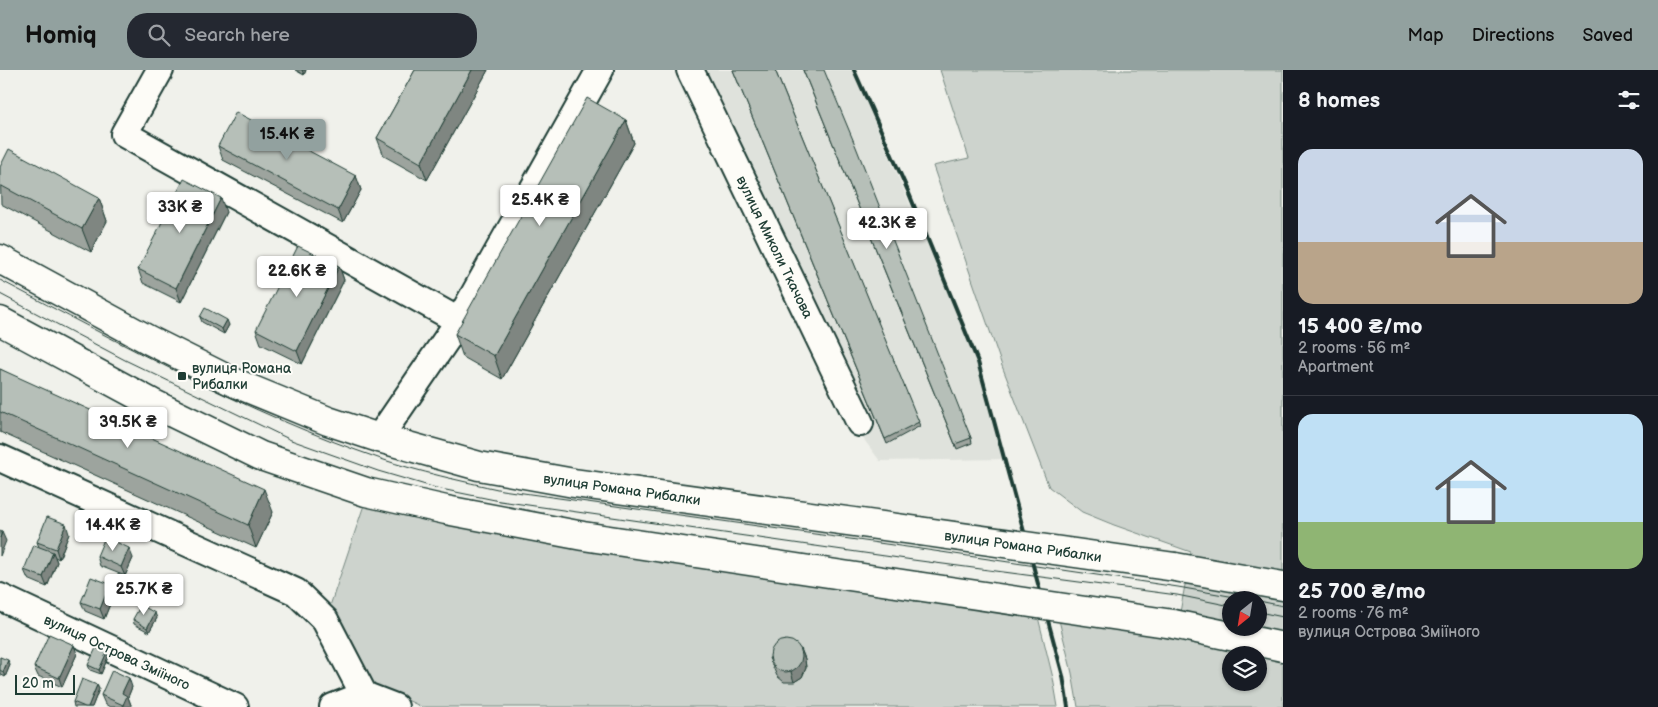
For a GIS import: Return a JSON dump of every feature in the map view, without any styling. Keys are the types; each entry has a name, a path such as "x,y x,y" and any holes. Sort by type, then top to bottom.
{"main road":[{"name":"вулиця Романа Рибалки","path":"0,259 150,340 234,382 328,421 379,438 479,466 565,481 1175,567 1283,586"},
{"path":"0,321 152,404 261,456 366,492 446,510 583,536 1173,624 1283,647"}],"street":[{"path":"160,70 124,134 459,321"},
{"path":"379,438 459,321 600,70"},
{"name":"вулиця Миколи Ткачова","path":"690,70 860,423"},
{"path":"0,458 296,592 325,620 364,695 395,707"},
{"name":"вулиця Острова Зміїного","path":"0,597 235,707"},
{"path":"333,707 364,695"}],"shaded area":[{"path":"699,70 852,70 978,362 1005,459 880,461 853,425"},
{"path":"940,70 1283,70 1283,707 1078,707 1058,616 1177,629 1191,552 1082,512 1049,487 1002,366 933,166 969,158"},
{"path":"366,499 1037,613 1058,707 422,707 371,683 330,606"}],"building":[{"path":"415,70 472,70 421,163 377,138"},
{"path":"733,70 775,70 919,422 885,439"},
{"path":"803,70 824,70 971,438 955,444"},
{"path":"587,98 626,120 494,356 455,334"},
{"path":"236,112 356,176 338,210 218,146"},
{"path":"9,149 99,198 82,229 0,185 0,167"},
{"path":"184,179 221,198 176,288 138,269"},
{"path":"298,246 339,266 297,351 256,330"},
{"path":"205,308 227,320 222,329 200,317"},
{"path":"0,369 264,489 248,525 0,412"},
{"path":"47,517 66,524 56,549 37,542"},
{"path":"105,537 129,548 121,567 97,556"},
{"path":"34,545 53,552 43,577 24,570"},
{"path":"91,577 110,584 100,609 81,602"},
{"path":"141,605 155,613 147,628 133,619"},
{"path":"49,634 74,645 59,678 34,667"},
{"path":"786,640 798,644 802,656 798,668 786,672 774,668 770,656 774,644"},
{"path":"96,648 107,652 99,670 88,665"},
{"path":"0,657 8,660 3,672 0,670"},
{"path":"112,670 129,678 122,693 127,696 123,705 101,695"},
{"path":"82,679 97,685 88,707 73,702"}],"tram line":[{"path":"0,280 187,377 282,421 381,459 456,480 502,490 914,548 1222,595"},
{"path":"0,294 125,360 291,440 378,471 436,488 500,501 913,560 1177,595 1222,604"},
{"path":"1268,603 1283,606"},
{"path":"1268,614 1283,617"}],"railway":[{"path":"854,70 908,191 978,362 1063,676 1068,707"}],"place":[{"name":"вулиця Романа Рибалки","path":"182,376"}]}
